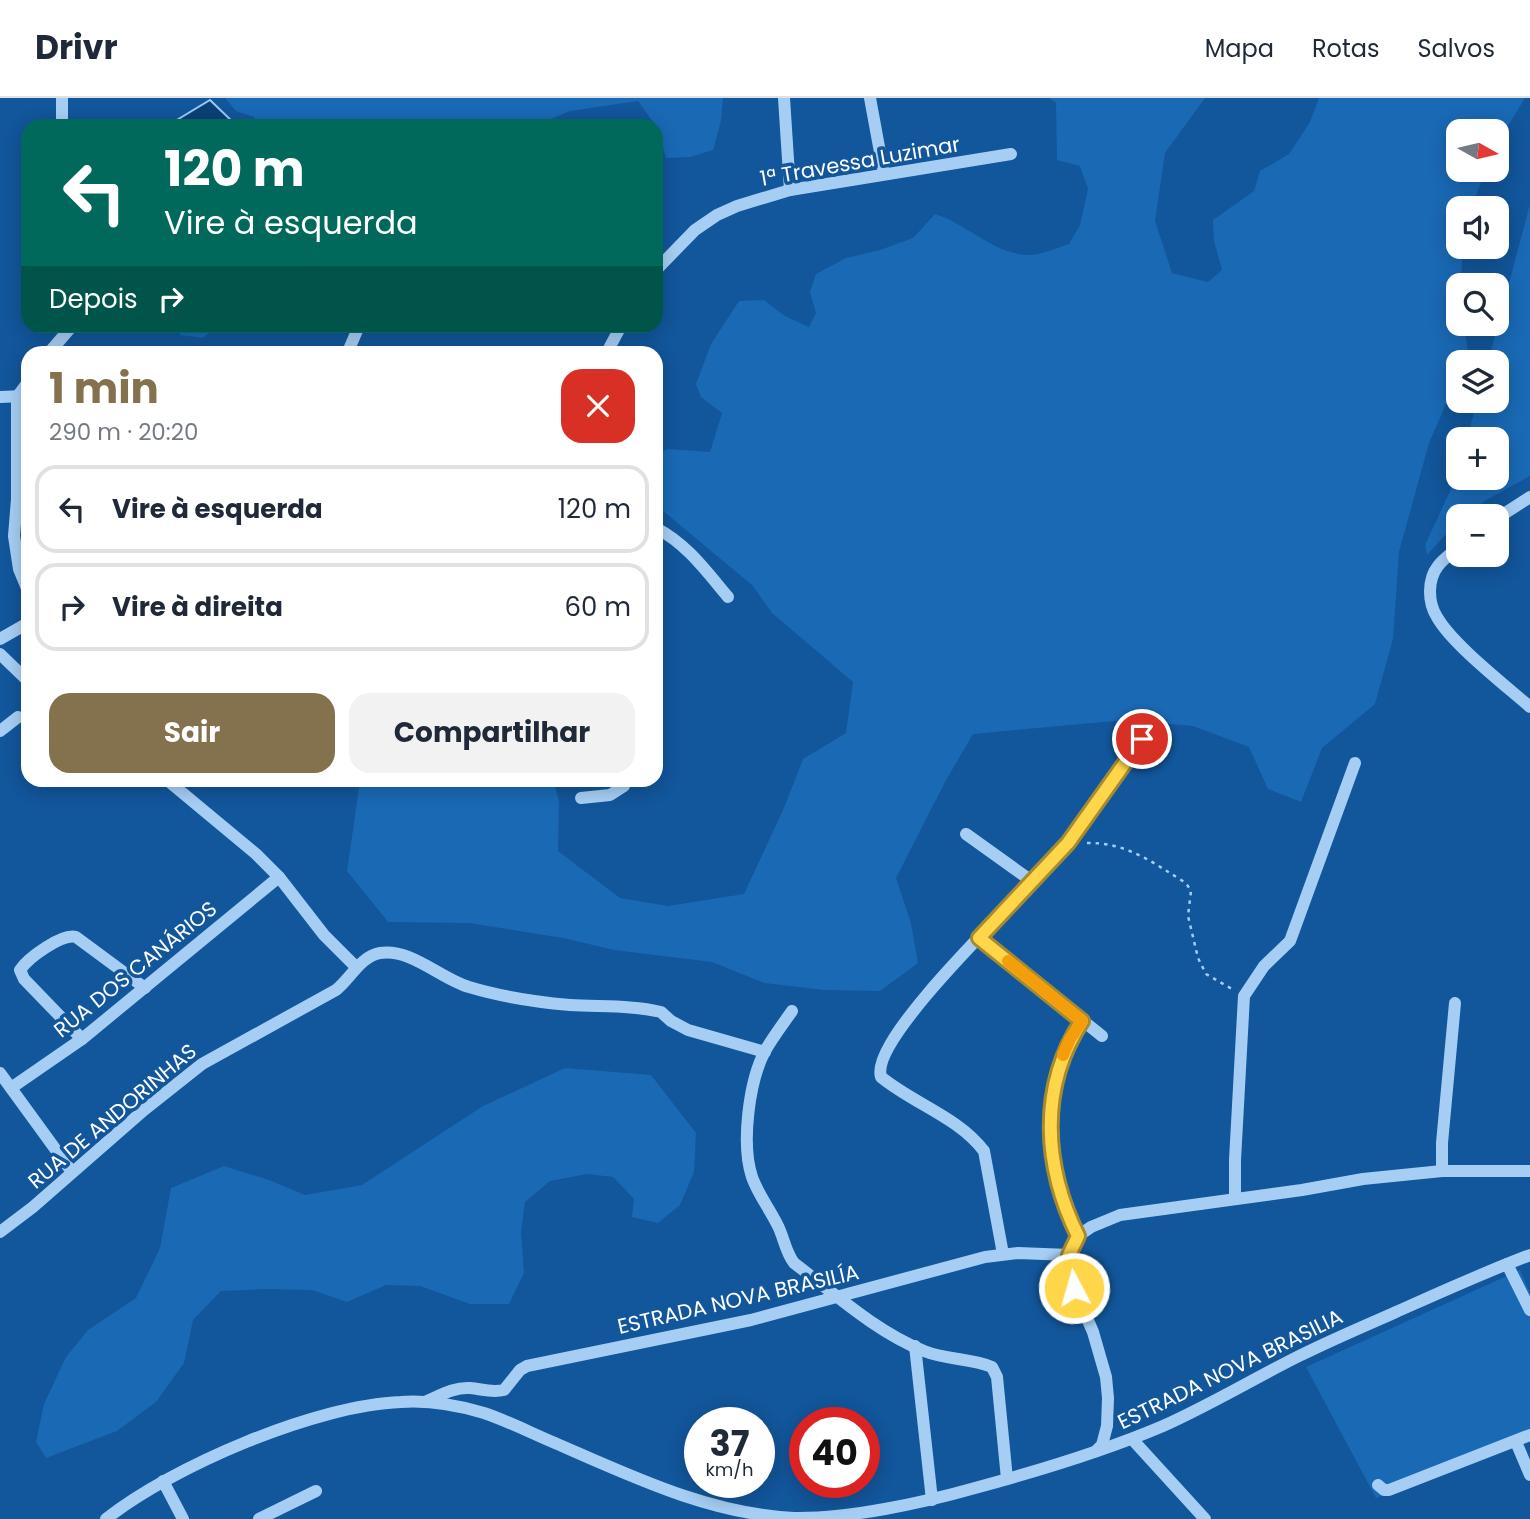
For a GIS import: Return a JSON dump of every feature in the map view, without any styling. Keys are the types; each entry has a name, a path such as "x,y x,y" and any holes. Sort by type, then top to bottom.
{"street":[{"path":"62,98 62,119"},
{"path":"784,98 790,190"},
{"path":"870,98 884,174"},
{"name":"1ª Travessa Luzimar","path":"663,263 695,230 717,215 737,206 790,190 1011,154"},
{"path":"0,397 21,396"},
{"path":"21,430 14,536 21,574"},
{"path":"1509,511 1530,497"},
{"path":"663,532 695,557 728,597"},
{"path":"1446,559 1437,567 1431,583 1431,601 1436,617 1447,631 1530,707"},
{"path":"0,639 21,627"},
{"path":"0,654 21,674"},
{"path":"0,731 18,717"},
{"path":"1003,1254 984,1151 961,1129 886,1082 880,1073 900,1031 934,983 1068,843 1142,739"},
{"path":"1235,1199 1234,1160 1244,996 1264,966 1290,941 1355,763"},
{"path":"175,787 256,854 279,877 315,924 356,967 380,953 399,955 436,969 460,984 509,997 568,1005 661,1012 688,1030 765,1052"},
{"path":"580,798 610,795 622,787"},
{"path":"966,834 1033,882"},
{"name":"RUA DOS CANÁRIOS","path":"11,1087 82,1039 279,877"},
{"path":"82,1039 24,979 20,970 26,963 60,939 71,935 145,988"},
{"path":"979,938 1102,1036"},
{"name":"RUA DE ANDORINHAS","path":"3,1230 202,1064 336,990 352,975 356,967"},
{"path":"1442,1171 1442,1143 1455,1003"},
{"path":"792,1011 765,1052 758,1072 747,1127 748,1161 762,1201 781,1231 788,1255 794,1263 857,1312 915,1346 939,1355 985,1364 995,1370 1007,1479"},
{"path":"1078,1236 1066,1212 1057,1184 1051,1094 1056,1073 1070,1039 1082,1021"},
{"path":"0,1073 72,1172"},
{"path":"1096,1451 1102,1445 1107,1426 1108,1398 1106,1377 1093,1332 1074,1288 1069,1255 1078,1236 1105,1220 1120,1215 1363,1179 1442,1171 1530,1171"},
{"path":"0,1216 3,1230"},
{"name":"ESTRADA NOVA BRASILÍA","path":"426,1401 453,1390 504,1390 520,1370 527,1367 751,1320 1003,1254 1069,1255"},
{"name":"ESTRADA NOVA BRASILIA","path":"106,1519 163,1481 216,1456 310,1420 376,1405 426,1401 486,1414 659,1487 748,1513 821,1517 932,1500 1132,1439 1210,1404 1300,1355 1530,1255"},
{"path":"1507,1264 1530,1310"},
{"path":"915,1346 932,1500"},
{"path":"1378,1485 1388,1490 1530,1435"},
{"path":"1132,1439 1205,1519"},
{"path":"1516,1442 1530,1475"},
{"path":"163,1481 183,1519"},
{"path":"259,1519 316,1491"}],"path":[{"path":"1068,843 1107,842 1121,846 1185,883 1191,891 1188,916 1198,958 1206,974 1244,996"}],"shaded area":[{"path":"225,98 723,98 721,121 713,150 690,157 666,158 663,148 663,119 651,119 638,101 570,111 551,119 255,119 236,111"},
{"path":"1049,98 1205,98 1165,153 1155,221 1172,273 1208,282 1222,270 1214,241 1213,220 1254,191 1260,171 1289,154 1310,122 1319,98 1525,98 1509,124 1509,119 1446,119 1446,182 1481,182 1476,196 1446,196 1446,259 1462,259 1462,273 1446,273 1446,336 1466,336 1468,350 1446,350 1446,404 1429,443 1399,552 1393,639 1375,704 1322,748 1301,802 1268,789 1249,747 1193,726 1125,720 973,734 896,878 911,923 918,963 880,991 824,990 764,983 712,962 614,950 563,938 469,923 388,922 347,871 359,787 555,787 559,802 558,851 620,898 668,906 744,894 784,808 803,759 846,733 853,682 772,613 753,586 663,511 663,451 668,449 710,452 722,413 701,397 696,384 711,344 739,301 764,300 785,316 809,327 816,313 810,292 816,274 846,258 913,238 935,214 1013,253 1036,254 1069,244 1080,225 1088,189 1080,166 1057,160 1056,103"},
{"path":"210,100 230,119 179,119"},
{"path":"1530,204 1530,476 1509,487 1509,427 1470,427 1474,413 1509,413 1509,350 1491,350 1495,336 1509,336 1509,283"},
{"path":"180,333 209,333 203,338"},
{"path":"1451,490 1504,490 1480,504 1446,504 1446,534 1427,555 1425,545"},
{"path":"565,1068 651,1075 696,1133 694,1172 680,1205 658,1223 632,1217 634,1199 613,1177 587,1174 550,1181 525,1202 521,1232 524,1273 509,1304 470,1304 420,1286 386,1285 347,1302 312,1290 221,1291 193,1320 184,1363 156,1402 117,1431 46,1458 36,1442 44,1404 66,1357 88,1330 136,1298 160,1248 171,1188 224,1166 305,1195 362,1185 483,1106"},
{"path":"1520,1270 1530,1293 1530,1437 1376,1498 1306,1367"}],"slow traffic":[{"path":"1008,961 1082,1021 1063,1055"}],"route":[{"path":"1074,1288 1069,1255 1078,1236 1066,1212 1057,1184 1052,1146 1051,1094 1056,1073 1070,1039 1082,1021 979,938 1068,843 1142,739"}]}
